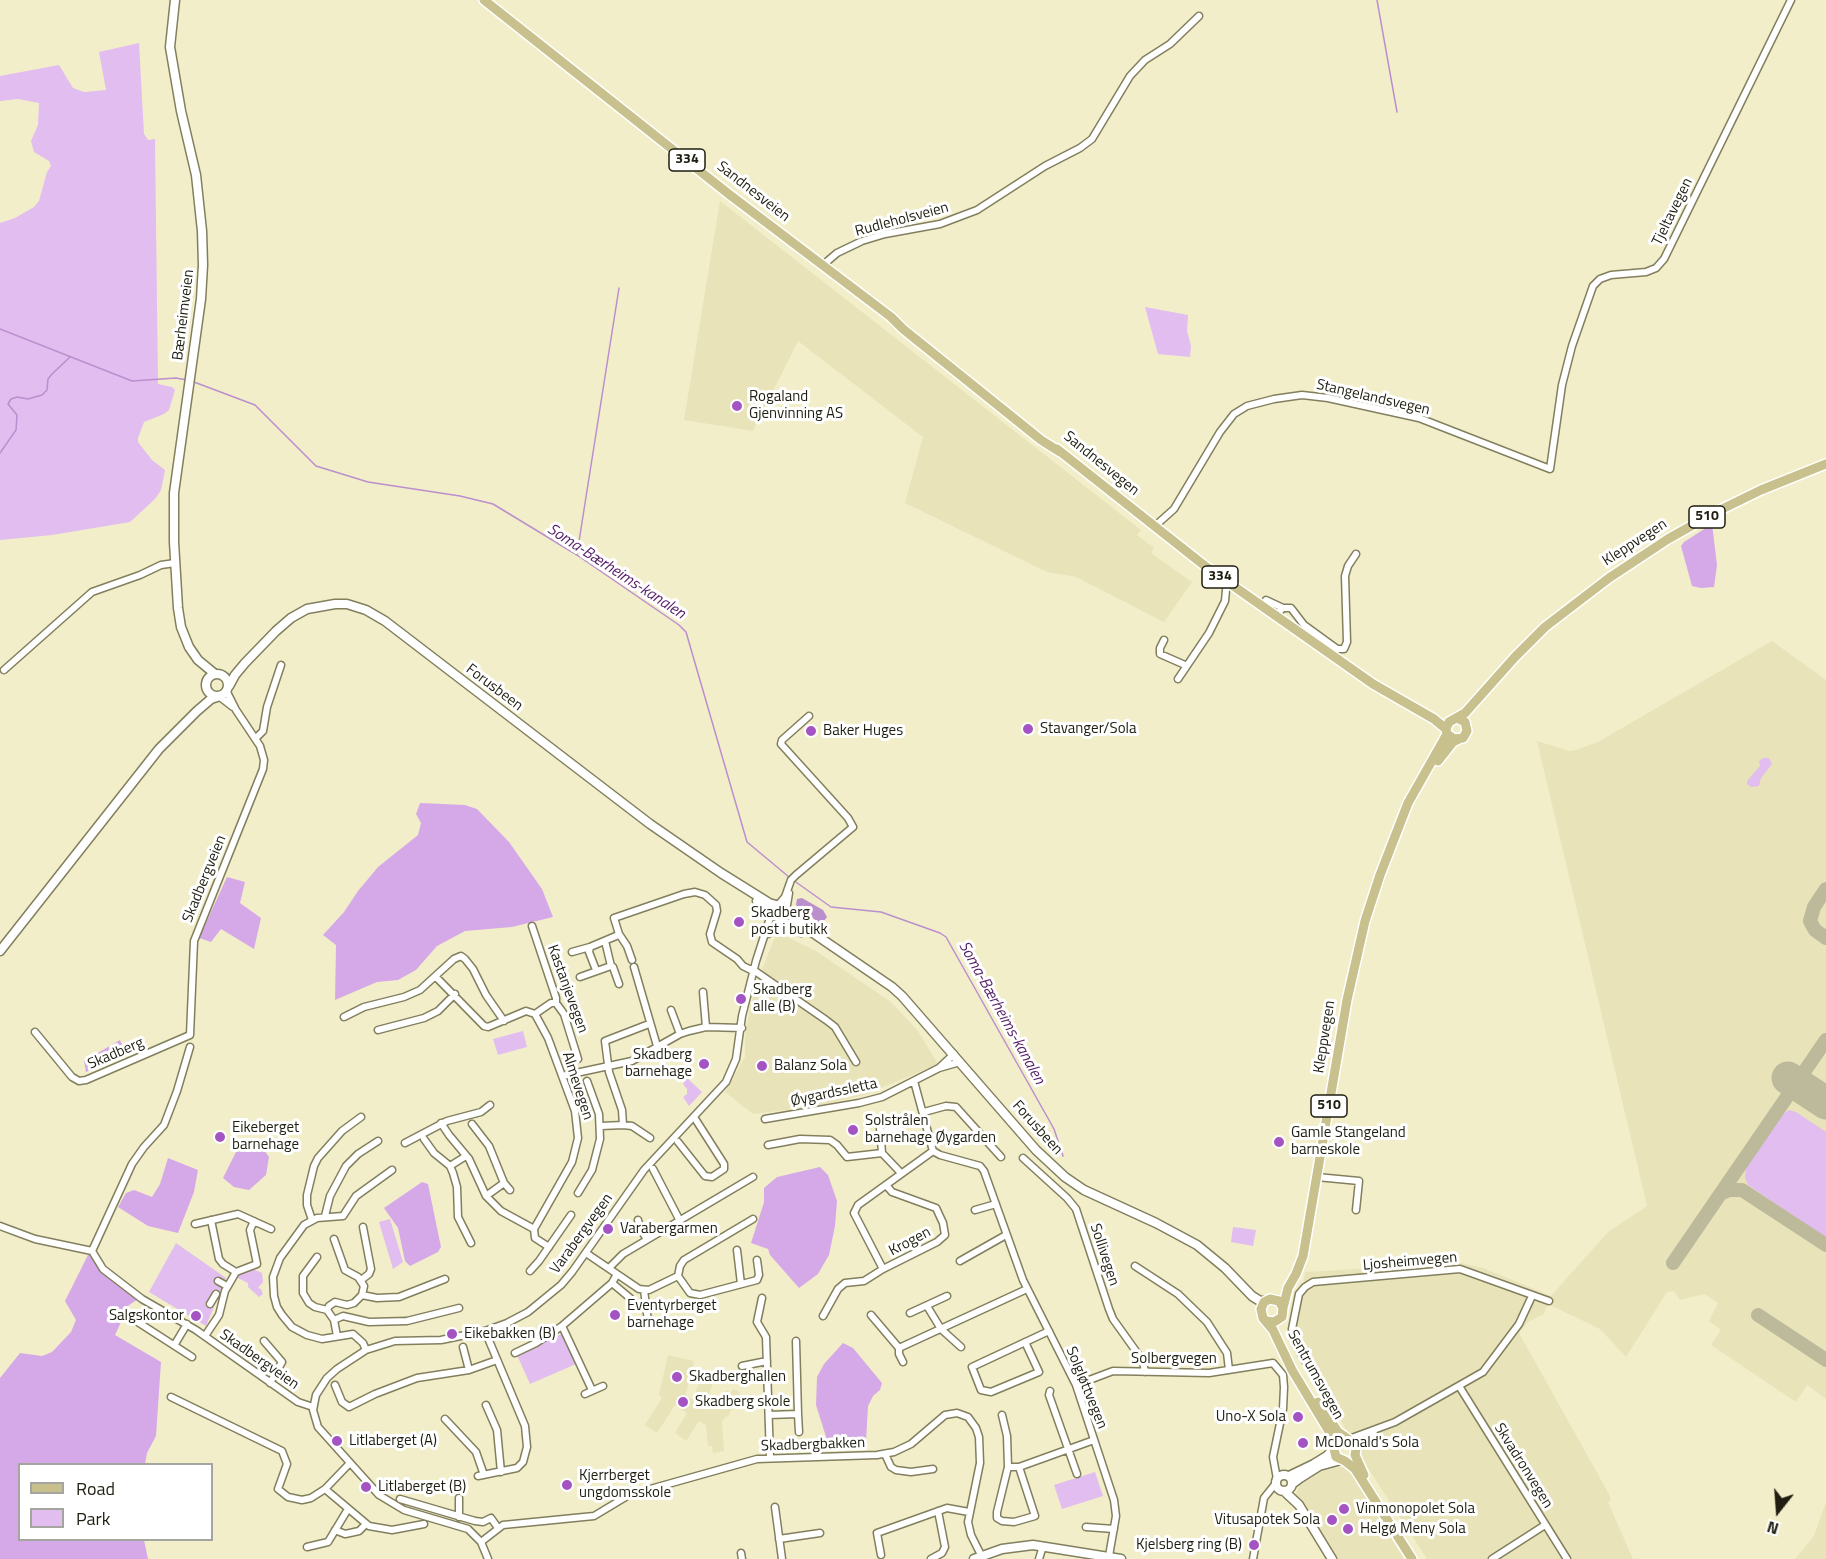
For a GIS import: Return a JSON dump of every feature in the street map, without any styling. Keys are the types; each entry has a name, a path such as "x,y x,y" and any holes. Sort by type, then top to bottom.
{"main road":[{"name":"Bærheimveien","path":"175,0 170,47 181,111 196,175 203,265 199,316 176,468 175,563 181,627 185,640 198,660"},
{"name":"Sandnesveien","path":"484,0 727,192 891,317 1033,434 1060,452"},
{"name":"Sandnesveien","path":"891,317 957,364"},
{"name":"Sandnesvegen","path":"957,364 1060,452 1205,566 1233,586 1280,611 1387,692 1434,719 1447,732"},
{"name":"Kleppvegen","path":"1399,830 1439,759 1453,742 1466,735 1471,714 1488,688 1530,641 1555,619 1638,558 1716,512 1761,490 1826,464"},
{"name":"Forusbeen","path":"0,951 147,764 197,711 211,699 223,693 245,663 282,626 307,609 346,604 366,610 385,621 650,824 769,903 781,905 797,922 892,987 954,1054 1036,1150 1065,1177 1084,1190 1156,1223 1197,1245 1216,1260 1252,1296 1260,1301 1268,1300"},
{"path":"198,660 226,678 223,693 209,693 206,677 198,660"},
{"name":"Forusbeen","path":"197,711 206,694 206,685 218,674 233,672 245,663"},
{"name":"Kleppvegen","path":"1283,1312 1288,1288 1299,1269 1303,1256 1347,1000 1359,944 1380,875 1408,803 1447,732 1446,725 1465,713 1479,695 1488,688"},
{"name":"Sandnesvegen","path":"1387,692 1412,701 1441,717 1454,719"},
{"path":"1454,719 1461,719 1467,727"},
{"path":"1447,732 1454,740 1459,739"},
{"name":"Forusbeen","path":"721,873 775,917 909,1004"},
{"path":"777,905 771,910 775,917 786,916 787,911"},
{"name":"Forusbeen","path":"1174,1233 1223,1273 1264,1317"},
{"path":"1268,1300 1279,1301 1283,1312 1274,1322 1264,1317 1262,1305 1268,1300 1283,1289 1288,1288"},
{"name":"Sentrumsvegen","path":"1283,1312 1280,1325 1287,1350 1333,1426 1354,1443 1355,1452 1369,1483 1417,1559"},
{"name":"Sentrumsvegen","path":"1264,1317 1292,1370 1330,1433 1335,1454 1354,1469 1412,1559"},
{"name":"Sentrumsvegen","path":"1334,1447 1339,1440 1348,1439"},
{"path":"1284,1483 1327,1456 1334,1447"},
{"path":"1284,1483 1299,1478 1319,1466 1343,1460 1355,1452"},
{"path":"1284,1483 1332,1559"},
{"path":"977,1557 1012,1547 1043,1546 1121,1559"}],"street":[{"name":"Tjeltavegen","path":"1550,469 1562,385 1572,346 1593,286 1600,279 1611,275 1646,272 1656,268 1664,259 1791,0"},
{"name":"Rudleholsveien","path":"823,265 837,253 862,241 946,222 965,215 1045,166 1080,148 1092,139 1130,76 1144,60 1170,44 1199,16"},
{"name":"Stangelandsvegen","path":"1158,529 1234,414 1247,406 1274,399 1302,395 1328,398 1419,418 1550,469"},
{"name":"Sandnesvegen","path":"1280,611 1292,609 1304,626 1337,649 1344,649 1347,642 1345,576 1356,554"},
{"path":"4,670 95,590 140,575 161,565 175,563"},
{"path":"1178,679 1185,665 1209,633 1233,586"},
{"path":"1266,600 1280,611"},
{"path":"1164,640 1160,654 1185,665"},
{"path":"256,738 263,731 267,707 281,665"},
{"name":"Skadbergveien","path":"190,1035 194,941 263,769 263,753 256,738 223,693"},
{"path":"787,911 791,880 853,827 848,818 781,744 782,740 808,716"},
{"path":"777,905 789,890"},
{"path":"657,1046 627,946 614,918 684,894 699,893 716,905 717,911 710,934 712,942 737,959 743,966 835,1027 856,1062"},
{"name":"Varabergvegen","path":"313,1405 316,1395 327,1378 364,1351 395,1341 441,1340 484,1331 517,1318 544,1300 561,1285 586,1253 634,1182 726,1082 732,1071 746,1017 746,1001 753,971 775,917"},
{"name":"Kastanjevegen","path":"532,926 556,1003 564,1014 578,1059"},
{"path":"572,952 612,939 619,933"},
{"path":"605,941 610,966 613,967 619,984"},
{"path":"590,947 589,952 596,970"},
{"path":"344,1017 364,1007 415,993 454,958 463,957 504,1021"},
{"path":"580,977 610,966"},
{"path":"436,976 484,1026 490,1027 526,1011 535,1014 551,1003 556,1003"},
{"path":"703,992 706,1028"},
{"path":"378,1030 424,1018 438,1011 455,994"},
{"path":"671,1010 680,1034"},
{"name":"Almevegen","path":"534,1229 572,1162 577,1146 578,1119 548,1038 535,1014"},
{"path":"623,1125 622,1110 608,1067 605,1041 650,1024"},
{"path":"562,1076 632,1061 680,1034 721,1027 741,1031"},
{"name":"Skadberg","path":"35,1032 72,1077 79,1081 190,1035"},
{"path":"0,1226 35,1239 92,1251 132,1164 164,1125 190,1047"},
{"name":"Øygardssletta","path":"939,1068 954,1054"},
{"name":"Øygardssletta","path":"765,1119 871,1100 939,1068 960,1062"},
{"path":"578,1193 590,1175 596,1158 601,1126 587,1081"},
{"path":"883,1269 854,1213 858,1205 933,1151 914,1081"},
{"path":"405,1143 453,1118 481,1112 490,1104"},
{"path":"924,1112 951,1105 956,1107 1001,1157"},
{"path":"312,1220 307,1204 307,1194 314,1166 342,1131 361,1117"},
{"path":"678,1142 705,1176 712,1177 724,1169 724,1164 694,1117"},
{"path":"480,1123 473,1126 489,1146 504,1183 510,1190"},
{"path":"441,1124 466,1156 486,1196 501,1211 534,1229 535,1238 549,1247"},
{"path":"601,1126 623,1125 636,1128 650,1138"},
{"path":"900,1128 880,1130 882,1153 901,1173"},
{"path":"424,1139 434,1152 450,1166 457,1187 458,1217 471,1243"},
{"path":"768,1145 800,1140 830,1140 847,1157 882,1153"},
{"path":"325,1216 330,1196 346,1166 358,1154 378,1141"},
{"name":"Solgløttvegen","path":"933,1151 982,1168 1028,1289 1076,1385 1114,1500 1116,1516 1109,1556"},
{"path":"450,1166 466,1156"},
{"name":"Sollivegen","path":"1023,1158 1076,1209 1113,1319 1143,1361 1145,1372"},
{"path":"653,1169 680,1221"},
{"path":"364,1351 357,1336 352,1334 322,1340 299,1332 282,1315 273,1296 273,1277 280,1258 299,1232 312,1220 325,1216 343,1216 356,1196 392,1170"},
{"path":"1317,1177 1359,1181 1356,1210"},
{"path":"609,1268 623,1254 753,1178"},
{"path":"486,1196 504,1183"},
{"name":"Krogen","path":"823,1316 842,1285 864,1281 937,1242 945,1235 936,1208 895,1193 886,1185"},
{"path":"975,1210 996,1204"},
{"path":"195,1224 238,1214 271,1229"},
{"path":"530,1271 572,1215"},
{"path":"753,1219 684,1260 678,1276 693,1295 708,1294 753,1282 758,1278 757,1260"},
{"path":"211,1220 221,1262 236,1272"},
{"path":"638,1220 640,1229 647,1239"},
{"path":"205,1336 219,1315 227,1286 236,1272 252,1268 257,1264 250,1230 254,1221"},
{"path":"362,1280 371,1269 363,1227"},
{"path":"960,1261 1005,1232"},
{"path":"334,1239 345,1270 362,1280"},
{"path":"737,1250 741,1284"},
{"name":"Skadbergveien","path":"92,1251 103,1269 132,1292 187,1324 298,1402 313,1405"},
{"path":"586,1253 644,1290 654,1288 678,1276"},
{"path":"317,1257 303,1276 303,1293 312,1305 318,1309 327,1310 334,1320 337,1336"},
{"path":"1135,1266 1178,1294 1207,1322 1227,1353 1229,1370"},
{"name":"Ljosheimvegen","path":"1305,1360 1296,1345 1292,1329 1298,1297 1305,1287 1317,1281 1460,1269 1549,1301"},
{"path":"514,1353 536,1343 562,1326 612,1283 617,1274"},
{"path":"362,1295 377,1298 399,1297 445,1279"},
{"path":"327,1310 333,1303 350,1304 362,1295 362,1280"},
{"path":"218,1281 227,1286"},
{"path":"612,1283 630,1298"},
{"path":"899,1348 1028,1289"},
{"path":"644,1290 648,1321"},
{"path":"210,1304 216,1294"},
{"path":"910,1313 947,1296"},
{"path":"1348,1439 1382,1428 1427,1406 1478,1376 1519,1324 1532,1296"},
{"path":"762,1298 757,1322 766,1337 770,1458"},
{"path":"927,1306 941,1329 961,1347"},
{"path":"334,1320 343,1316 369,1322 406,1321 459,1308"},
{"path":"871,1315 899,1348 903,1362"},
{"path":"133,1319 192,1357"},
{"path":"175,1344 187,1324"},
{"path":"562,1326 592,1390"},
{"path":"445,1419 476,1452 481,1476 517,1468 524,1462 527,1436 525,1426 484,1331"},
{"path":"1025,1342 1038,1372 991,1392 981,1390 972,1367 1025,1342 1049,1331"},
{"path":"264,1341 282,1362 270,1383"},
{"path":"520,1341 523,1349"},
{"path":"796,1341 799,1432"},
{"path":"464,1347 469,1370"},
{"path":"335,1385 342,1402 349,1407 417,1378 469,1370 497,1360"},
{"path":"742,1366 767,1361"},
{"name":"Solbergvegen","path":"1076,1385 1109,1372 1209,1373 1272,1363 1283,1375 1283,1409 1274,1457 1275,1468 1284,1483"},
{"path":"789,1378 797,1378"},
{"path":"585,1394 603,1386"},
{"name":"Skvadronvegen","path":"1459,1386 1567,1559"},
{"path":"1050,1391 1049,1395 1077,1474"},
{"path":"171,1397 272,1444 284,1454 286,1468 278,1487 282,1494 294,1499 306,1500 324,1489 350,1463"},
{"path":"313,1405 314,1418 318,1427 379,1494 395,1506 460,1526 473,1533 481,1542 488,1559"},
{"path":"486,1405 497,1430 501,1472"},
{"name":"Skadbergbakken","path":"481,1542 498,1528 517,1523 584,1518 601,1512 623,1497 748,1461 770,1458 885,1454 911,1444 945,1415 957,1413 968,1417 979,1437 981,1456 969,1512 969,1529 977,1557"},
{"path":"769,1415 798,1414"},
{"path":"1002,1415 1007,1436 1008,1467 997,1517 1002,1521 1014,1522 1035,1516 1019,1467"},
{"path":"1355,1452 1382,1428"},
{"path":"1008,1467 1019,1467 1094,1440"},
{"path":"885,1454 891,1467 896,1470 911,1472 933,1469"},
{"path":"1253,1559 1263,1503 1268,1492 1284,1483"},
{"path":"324,1489 366,1524 379,1529 392,1530 424,1524"},
{"path":"459,1498 459,1517"},
{"path":"400,1499 480,1522 491,1518 498,1528"},
{"path":"775,1508 782,1559"},
{"path":"880,1555 878,1533 947,1508 969,1512"},
{"path":"307,1547 327,1542 348,1509"},
{"path":"931,1559 942,1553 945,1547 938,1511"},
{"path":"335,1530 345,1534 360,1531 366,1524"},
{"path":"1492,1559 1545,1525"},
{"path":"1086,1527 1114,1529"},
{"path":"779,1539 820,1533"},
{"path":"1039,1559 1043,1546"}],"shaded area":[{"path":"720,201 1141,530 1137,535 1154,548 1151,553 1192,582 1164,622 1076,577 1047,572 905,503 923,437 798,341 753,431 684,420"},
{"path":"1712,524 1717,565 1714,587 1692,586 1681,546"},
{"path":"1772,641 1826,680 1826,1399 1807,1385 1796,1402 1711,1345 1721,1330 1709,1321 1718,1303 1704,1294 1680,1300 1674,1291 1667,1292 1626,1357 1600,1329 1548,1304 1544,1314 1528,1322 1519,1333 1610,1496 1611,1500 1608,1502 1633,1559 1427,1559 1364,1462 1295,1339 1305,1272 1461,1263 1483,1268 1551,1296 1608,1232 1647,1206 1537,741 1569,751 1598,742"},
{"path":"420,803 465,805 477,809 509,842 542,889 553,917 512,927 465,931 437,946 416,970 398,980 377,982 335,1000 336,945 323,935 344,912 378,867 418,835 421,823 416,814"},
{"path":"227,877 245,882 240,903 261,918 254,949 221,929 211,942 199,938"},
{"path":"802,898 823,910 827,917 824,921 818,922 796,905 797,899"},
{"path":"777,932 816,951 891,1002 918,1031 938,1064 865,1095 811,1107 753,1114 725,1092 745,1057 745,1035 756,984"},
{"path":"120,1040 126,1055 86,1072 84,1061"},
{"path":"262,1147 269,1157 266,1175 249,1190 234,1187 223,1178 236,1152"},
{"path":"168,1158 198,1170 194,1192 178,1233 148,1226 118,1207 126,1193 134,1190 152,1197 160,1184"},
{"path":"820,1167 828,1175 837,1201 835,1226 829,1255 818,1274 799,1288 770,1255 768,1249 751,1243 764,1202 764,1188 777,1177"},
{"path":"422,1182 428,1184 441,1247 438,1252 410,1266 405,1261 398,1228 384,1208"},
{"path":"89,1253 140,1298 129,1305 115,1335 161,1362 156,1436 147,1453 145,1463 18,1463 18,1541 144,1541 148,1559 0,1559 0,1378 20,1353 42,1356 52,1352 71,1332 76,1320 65,1301"},
{"path":"843,1343 853,1348 882,1383 880,1390 873,1396 868,1406 866,1441 858,1449 833,1448 828,1443 816,1405 817,1377 824,1364"},
{"name":"Skadberg skole","path":"668,1355 694,1361 685,1397 693,1399 704,1370 716,1374 706,1404 716,1409 726,1390 731,1392 733,1389 740,1392 728,1417 726,1416 722,1422 724,1451 713,1453 712,1446 708,1446 706,1425 699,1421 686,1441 675,1433 687,1413 675,1405 657,1433 645,1425 662,1398 659,1395"},
{"path":"1347,1466 1404,1559 1327,1559 1291,1504 1300,1485 1325,1470"},
{"path":"1826,1502 1826,1559 1795,1559 1814,1536"}],"green space":[{"path":"139,43 144,134 148,140 155,139 158,384 172,387 175,390 169,410 144,422 138,442 152,460 165,470 161,490 155,499 130,522 52,535 0,540 0,223 15,218 34,207 39,201 47,172 51,166 49,161 34,152 31,141 38,125 39,103 18,99 0,101 0,76 59,65 73,88 84,92 106,90 99,52"},
{"path":"1145,307 1188,315 1190,357 1158,354"},
{"path":"1769,758 1772,764 1761,778 1759,786 1751,787 1747,781 1760,766 1759,761"},
{"path":"523,1031 527,1047 498,1055 493,1039"},
{"path":"687,1078 702,1092 689,1106 683,1097 687,1094 687,1089 683,1084"},
{"path":"1789,1110 1796,1112 1826,1132 1826,1238 1748,1185 1745,1177 1746,1168 1783,1114"},
{"path":"390,1219 403,1262 393,1269 379,1222"},
{"path":"1233,1227 1256,1230 1253,1246 1231,1242"},
{"path":"176,1243 226,1278 206,1326 149,1292"},
{"path":"253,1269 262,1273 263,1282 258,1288 263,1294 259,1297 248,1287 248,1283 236,1277"},
{"path":"561,1334 576,1364 530,1384 517,1355"},
{"path":"1095,1472 1103,1496 1062,1509 1054,1485"}],"waterway":[{"path":"1377,0 1397,112"},
{"path":"577,554 619,288"},
{"name":"Soma-Bærheims-kanalen","path":"0,329 132,381 176,378 187,380"},
{"path":"0,453 16,430 17,415 8,404 11,399 17,397 28,399 42,395 47,390 48,379 70,357"},
{"name":"Soma-Bærheims-kanalen","path":"194,382 255,405 316,466 368,482 460,496 493,504 577,555 679,625 686,632 747,842 789,877"},
{"name":"Soma-Bærheims-kanalen","path":"793,880 831,907 881,912 946,937 1054,1129 1063,1156"}],"taxiway":[{"path":"1826,889 1814,907 1810,921 1815,930 1826,938"},
{"path":"1673,1263 1826,1040"},
{"path":"1789,1092 1798,1089 1810,1092"},
{"path":"1722,1193 1729,1190 1742,1190 1826,1245"},
{"path":"1758,1315 1826,1360"}],"runway":[{"path":"1788,1078 1826,1103"}],"place":[{"name":"Rogaland Gjenvinning AS","path":"737,406"},
{"name":"Stavanger/Sola","path":"1028,729"},
{"name":"Baker Huges","path":"811,731"},
{"name":"Skadberg post i butikk","path":"739,922"},
{"name":"Skadberg alle (B)","path":"741,999"},
{"name":"Skadberg barnehage","path":"704,1064"},
{"name":"Balanz Sola","path":"762,1066"},
{"name":"Solstrålen barnehage Øygarden","path":"853,1130"},
{"name":"Eikeberget barnehage","path":"220,1137"},
{"name":"Gamle Stangeland barneskole","path":"1279,1142"},
{"name":"Varabergarmen","path":"608,1229"},
{"name":"Eventyrberget barnehage","path":"615,1315"},
{"name":"Salgskontor","path":"196,1316"},
{"name":"Eikebakken (B)","path":"452,1334"},
{"name":"Skadberghallen","path":"677,1377"},
{"name":"Skadberg skole","path":"683,1402"},
{"name":"Uno-X Sola","path":"1298,1417"},
{"name":"Litlaberget (A)","path":"337,1441"},
{"name":"McDonald's Sola","path":"1303,1443"},
{"name":"Kjerrberget ungdomsskole","path":"567,1485"},
{"name":"Litlaberget (B)","path":"366,1487"},
{"name":"Vinmonopolet Sola","path":"1344,1509"},
{"name":"Vitusapotek Sola","path":"1332,1520"},
{"name":"Helgø Meny Sola","path":"1348,1529"},
{"name":"Kjelsberg ring (B)","path":"1254,1545"}]}
